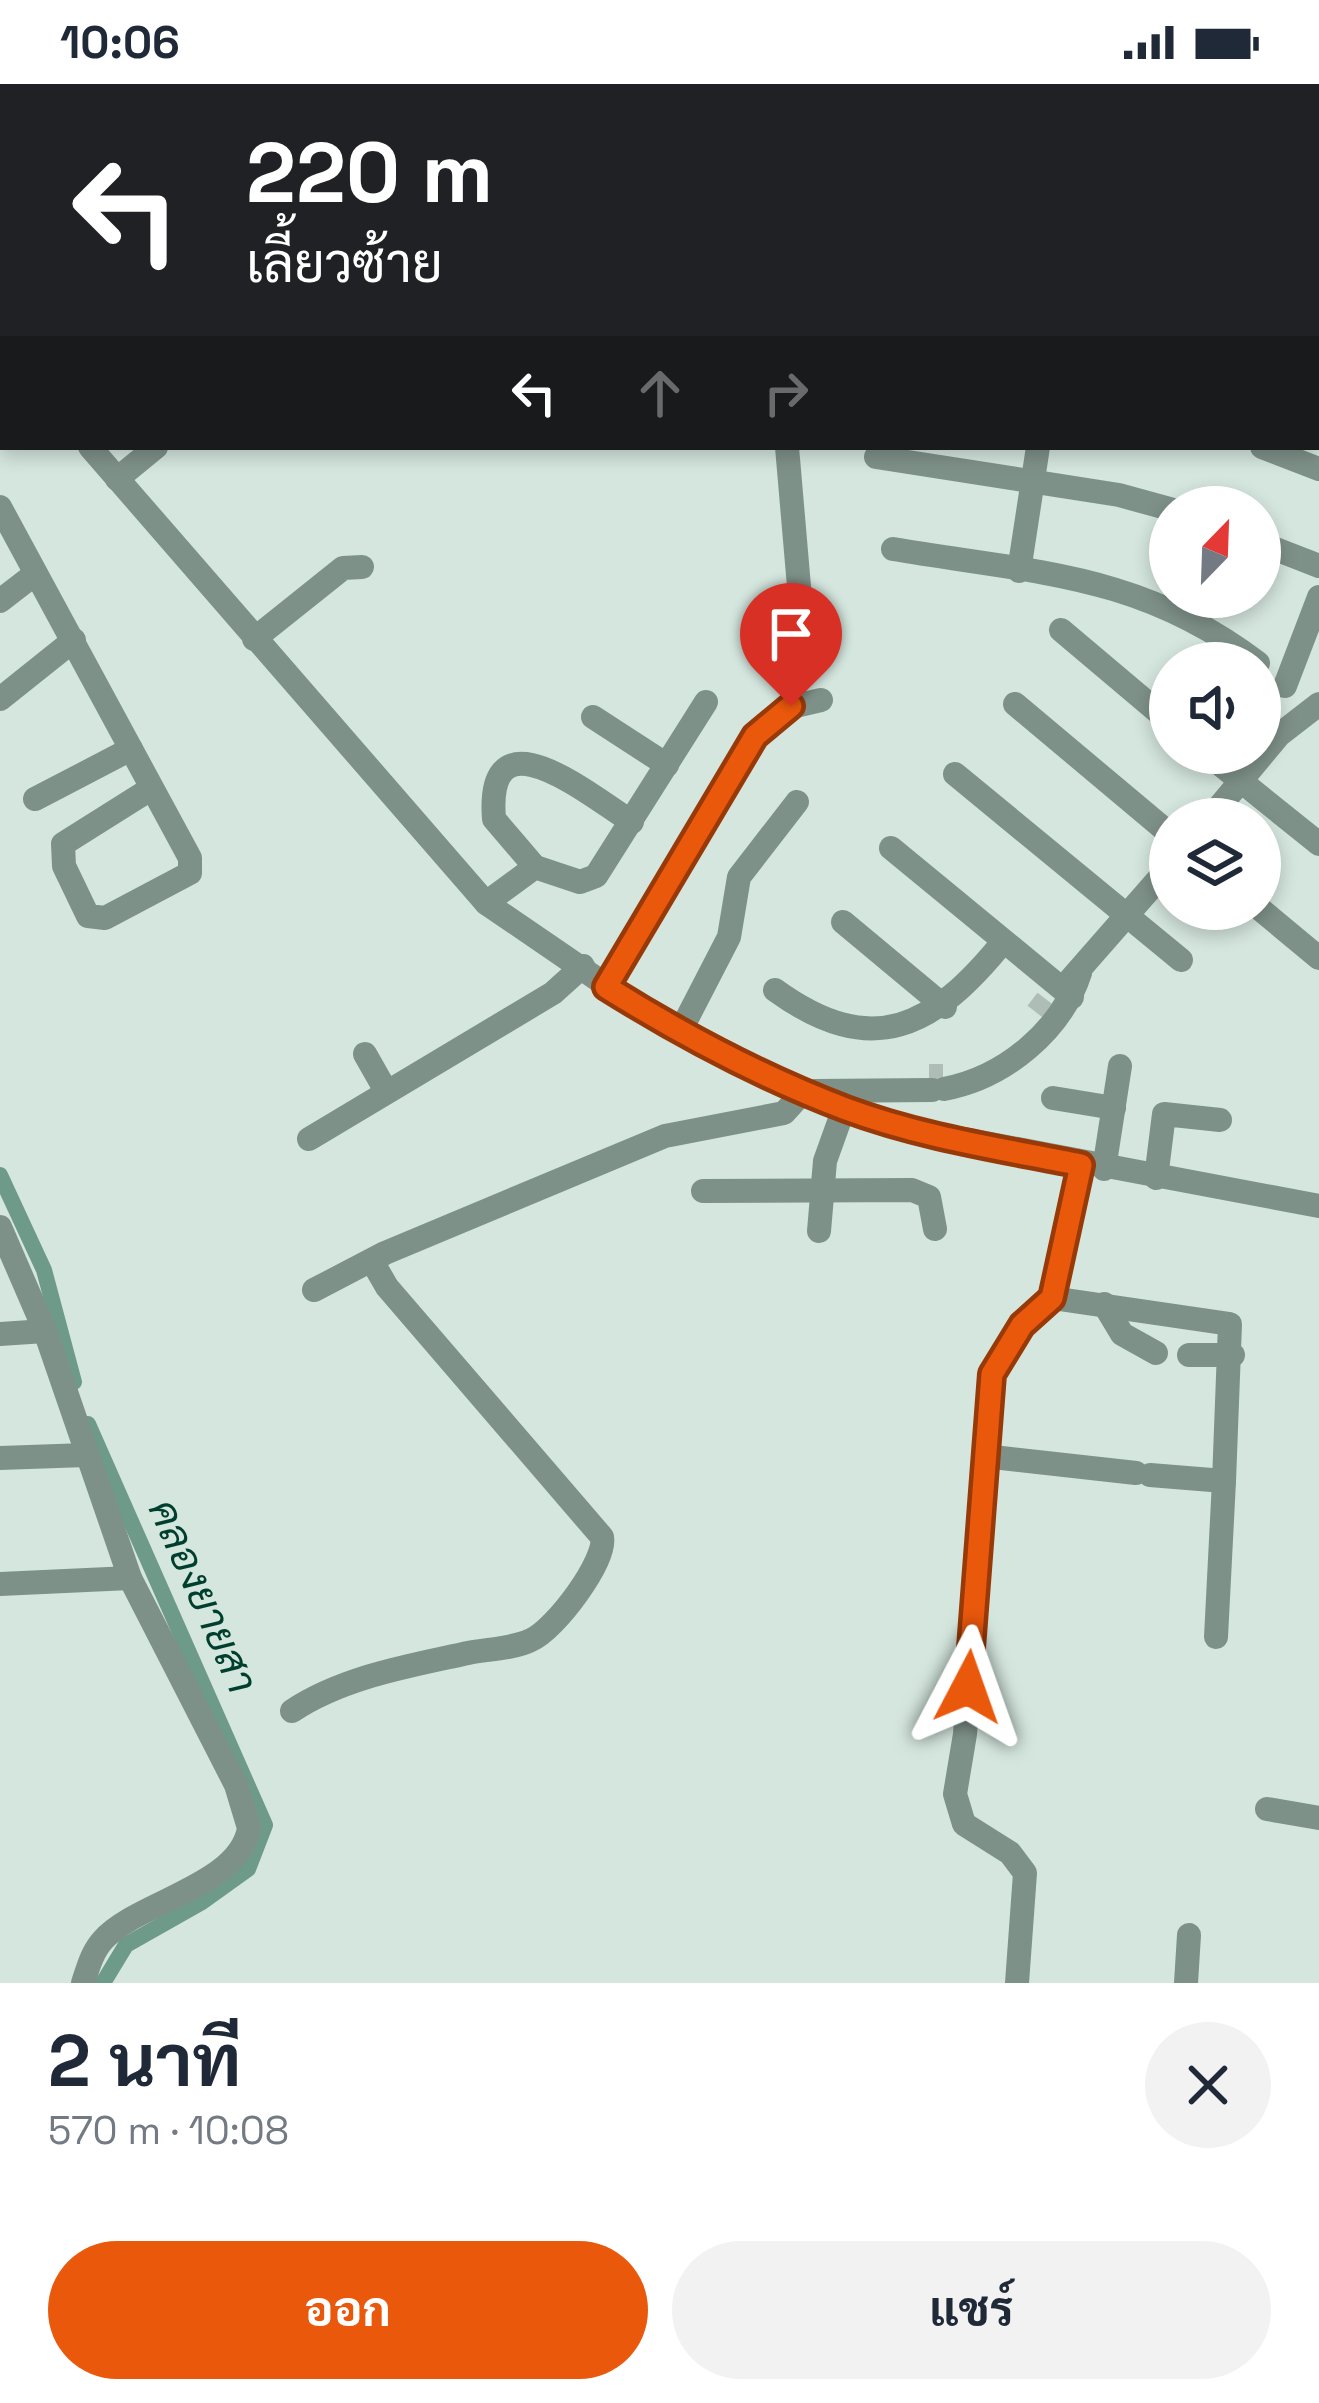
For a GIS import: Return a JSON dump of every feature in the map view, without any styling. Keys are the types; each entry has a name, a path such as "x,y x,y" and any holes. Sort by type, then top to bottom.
{"street":[{"path":"93,450 486,903 520,930 583,966 606,987 681,1030 844,1108 952,1139 1319,1206"},
{"path":"117,479 152,450"},
{"path":"788,450 803,634"},
{"path":"1019,571 1038,450"},
{"path":"1270,450 1319,469"},
{"path":"876,458 1033,481 1149,505"},
{"path":"0,507 190,858 190,873 95,919 88,916 61,850 70,837 152,788"},
{"path":"892,550 1143,595 1201,622 1229,642"},
{"path":"1281,551 1319,566"},
{"path":"254,640 343,568 362,568"},
{"path":"0,601 35,574"},
{"path":"1285,686 1319,597"},
{"path":"1061,630 1149,704"},
{"path":"0,700 74,640"},
{"path":"1226,798 1316,710 1281,683"},
{"path":"606,987 755,736 791,706 820,700"},
{"path":"632,822 538,764 520,762 503,770 494,786 494,819 535,867 586,881 632,822 706,702"},
{"path":"1015,704 1149,816"},
{"path":"593,717 668,765"},
{"path":"35,799 131,749"},
{"path":"955,774 1181,960"},
{"path":"1231,774 1319,844"},
{"path":"681,1030 729,937 739,877 797,802"},
{"path":"891,848 1059,994"},
{"path":"486,903 535,867"},
{"path":"314,1290 665,1136 784,1113 806,1092 937,1083 1003,1062 1149,892"},
{"path":"843,922 945,1006"},
{"path":"1281,926 1319,958"},
{"path":"776,990 812,1016 846,1026 914,1020 945,1006 1003,942"},
{"path":"309,1139 553,993 583,966"},
{"path":"1003,1062 1059,994"},
{"path":"365,1054 386,1091"},
{"path":"1017,1983 1025,1873 1010,1853 964,1824 955,1804 983,1456 994,1365 1022,1325 1052,1298 1114,1108 1120,1066"},
{"path":"1053,1098 1114,1108"},
{"path":"818,1231 820,1190 844,1108"},
{"path":"1156,1178 1164,1114 1220,1120"},
{"path":"704,1191 923,1192 931,1203 935,1228"},
{"path":"0,1227 45,1331 130,1578 236,1785 249,1828 233,1858 176,1898 108,1935 93,1955 83,1983"},
{"path":"292,1711 320,1694 390,1671 531,1640 565,1610 603,1551 602,1537 387,1287 372,1261"},
{"path":"1052,1298 1227,1321 1233,1355 1216,1636"},
{"path":"1104,1304 1122,1334 1156,1353"},
{"path":"0,1334 45,1331"},
{"path":"1189,1355 1233,1355"},
{"path":"0,1458 86,1455"},
{"path":"983,1456 1224,1481"},
{"path":"0,1584 130,1578"},
{"path":"1267,1810 1319,1817"},
{"path":"1186,1983 1189,1934"}],"waterway":[{"name":"คลองยายสา","path":"0,1175 44,1270 74,1382"},
{"name":"คลองยายสา","path":"88,1424 265,1825 248,1869 202,1902 126,1945 103,1983"}],"tunnel":[{"path":"1037,1013 1047,1000"},
{"path":"929,1076 943,1076"}],"route":[{"path":"791,706 755,736 606,987 728,1055 844,1108 952,1139 1081,1165 1052,1298 1022,1325 992,1374 968,1687"}]}
